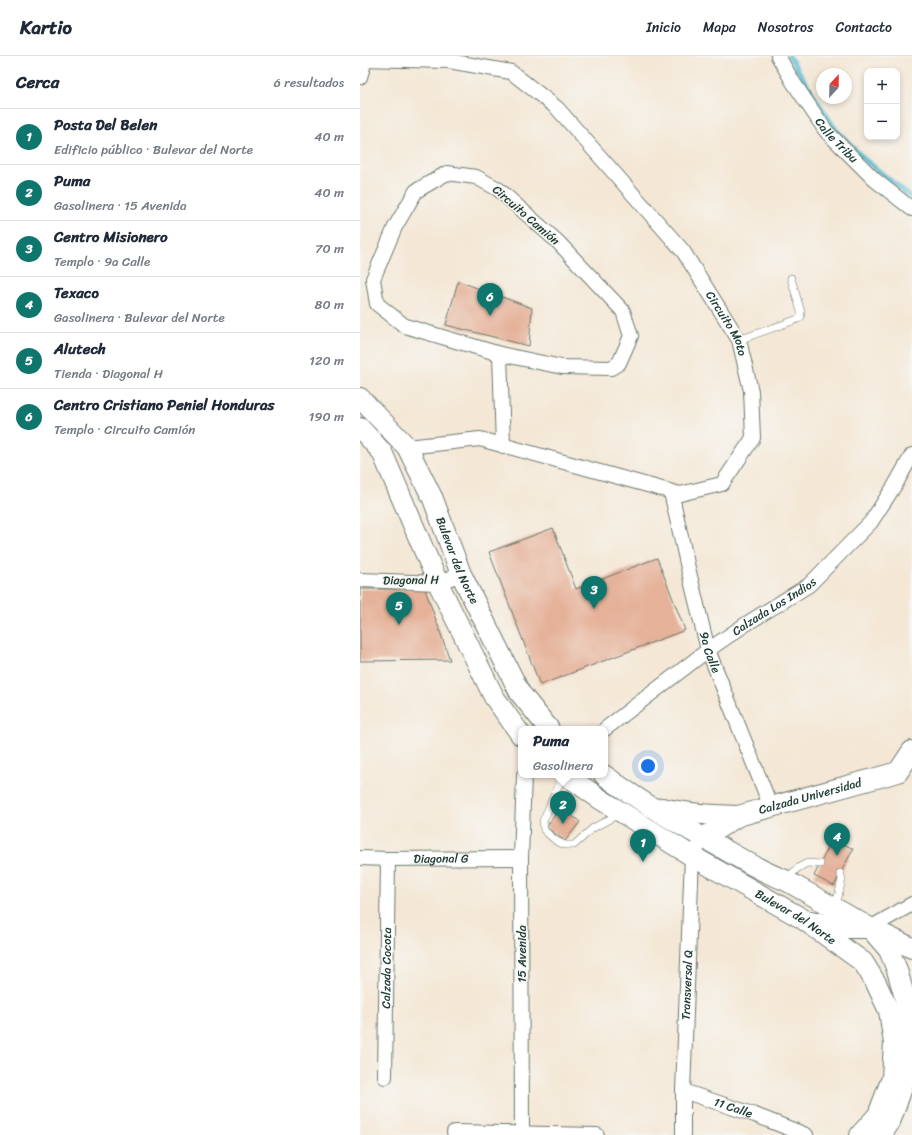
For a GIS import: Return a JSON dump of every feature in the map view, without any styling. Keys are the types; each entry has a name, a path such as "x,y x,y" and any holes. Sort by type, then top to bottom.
{"main road":[{"name":"Bulevar del Norte","path":"360,398 407,447 433,499 461,574 520,693 542,726"},
{"path":"360,428 382,452 438,582 494,697 518,731"},
{"name":"Calzada Universidad","path":"703,838 738,816 905,770 912,751"},
{"name":"Bulevar del Norte","path":"569,778 600,799 631,804 703,838 772,876 785,880 870,928 889,950 906,998 909,1024 908,1062 902,1088 890,1122 881,1135"},
{"name":"Bulevar del Norte","path":"607,778 631,804 692,856 803,919 863,962 876,983 889,1011 894,1043 892,1078 878,1115 860,1135"},
{"path":"631,804 700,815 738,816"},
{"path":"803,919 844,928 870,928 912,948"}],"street":[{"name":"Calle Tribu","path":"778,56 793,82 826,131 875,180 912,209"},
{"name":"Circuito Moto","path":"360,77 363,59 449,61 511,72 557,108 683,251 739,340 751,391 753,438 722,484 680,494 480,439 407,447"},
{"name":"Circuito Camión","path":"447,173 476,177 498,189 558,242 623,311 631,336 619,363 611,368 562,367 500,354 405,326 377,304 373,280 396,227 416,191 447,173"},
{"path":"500,354 503,446"},
{"name":"Calzada Los Indios","path":"608,727 708,650 746,624 809,585 871,522 912,455"},
{"name":"9a Calle","path":"671,492 708,650 771,807"},
{"name":"Diagonal H","path":"360,580 438,582 461,574"},
{"name":"15 Avenida","path":"522,1133 521,858 524,778"},
{"name":"Transversal Q","path":"683,1135 683,1091 692,856 703,838"},
{"name":"Diagonal G","path":"360,858 521,858"},
{"name":"Calzada Cocota","path":"384,1077 388,859"},
{"path":"870,928 912,904"},
{"name":"11 Calle","path":"683,1091 755,1115 806,1135"},
{"path":"454,1132 596,1135"}],"lane":[{"path":"739,340 801,317 801,312 791,278"},
{"path":"564,778 543,821 544,830 556,841 565,845 574,845 593,828 631,804"},
{"path":"785,880 798,868 807,863 820,864"},
{"path":"835,908 842,879 840,873"}],"building":[{"path":"458,281 532,308 529,346 446,325"},
{"path":"553,528 576,589 657,558 685,630 540,685 489,552"},
{"path":"360,589 425,589 450,660 360,661"},
{"path":"561,807 580,822 565,841 546,827"},
{"path":"833,838 853,849 834,886 814,876"}],"waterway":[{"path":"789,56 836,130 864,159 912,198"}],"place":[{"name":"Centro Cristiano Peniel Honduras","path":"490,316"},
{"name":"Centro Misionero","path":"594,609"},
{"name":"Alutech","path":"399,625"},
{"name":"Puma","path":"563,824"},
{"name":"Texaco","path":"837,856"},
{"name":"Posta Del Belen","path":"643,862"}]}
